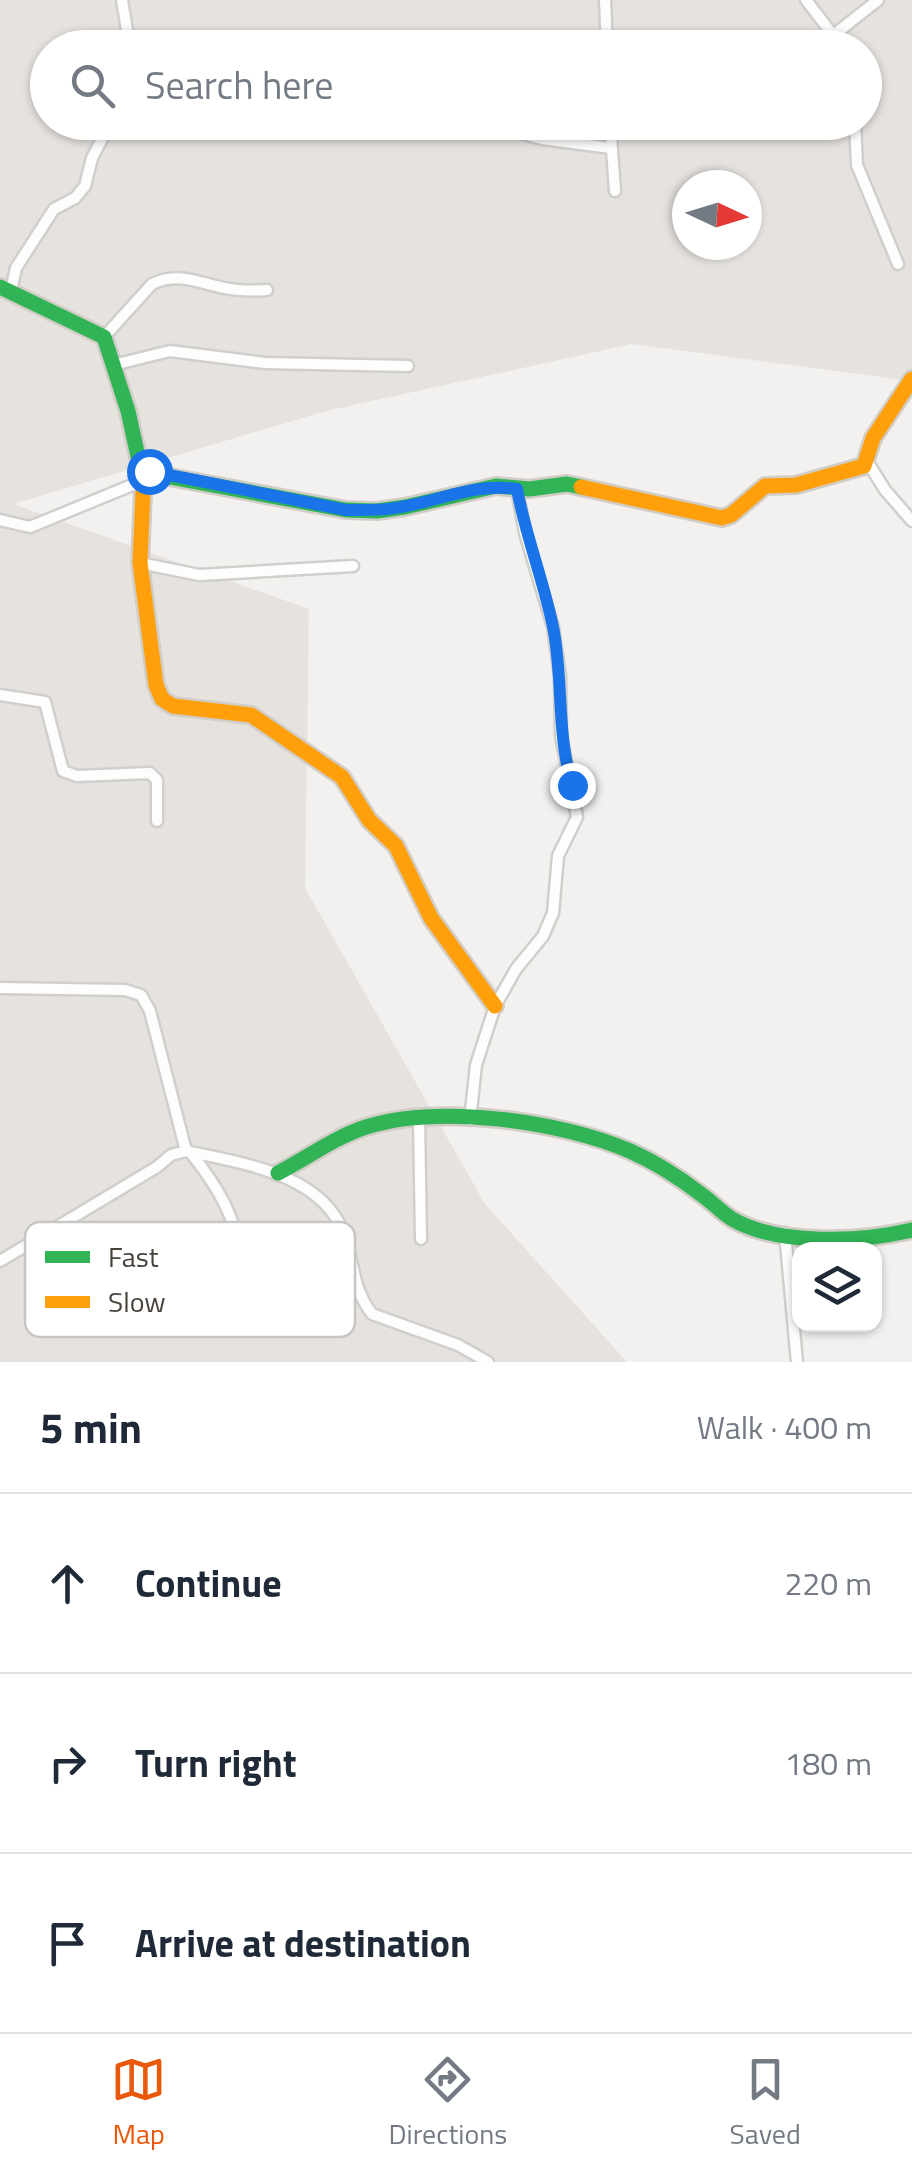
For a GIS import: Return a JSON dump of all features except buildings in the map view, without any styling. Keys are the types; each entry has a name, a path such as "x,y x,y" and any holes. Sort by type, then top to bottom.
{"street":[{"path":"122,0 127,30"},
{"path":"605,0 606,30"},
{"path":"806,0 831,30"},
{"path":"839,30 878,0"},
{"path":"102,140 85,186 75,198 54,209 5,289 104,337 143,475 140,562 156,686 162,699 173,706 251,716 328,764 342,777 369,820 396,846 431,918 495,1006"},
{"path":"542,140 611,148"},
{"path":"611,140 614,192"},
{"path":"856,140 857,166 898,264"},
{"path":"104,337 152,284 162,279 173,276 222,288 266,290"},
{"path":"113,364 170,351 264,363 408,366"},
{"path":"0,520 30,527 143,475 346,510 376,511 484,488 567,484 722,518 766,486 796,484 854,471 867,461 873,438 912,380"},
{"path":"867,461 912,521"},
{"path":"470,1120 476,1065 495,1006 516,969 543,936 553,913 558,856 577,817 565,764 553,628 517,489"},
{"path":"140,562 199,576 353,566"},
{"path":"0,696 45,702 63,771 77,776 150,773 157,780 157,821"},
{"path":"0,988 125,990 141,995 150,1012 188,1151 219,1193 228,1222"},
{"path":"278,1173 365,1127 419,1118 470,1120 586,1134 630,1151 666,1171 730,1218 785,1234 815,1239 912,1230"},
{"path":"419,1118 421,1238"},
{"path":"65,1222 171,1155 188,1151 278,1173 310,1190 339,1222"},
{"path":"785,1234 796,1362"},
{"path":"0,1261 25,1246"},
{"path":"355,1285 372,1314 458,1345 488,1362"}],"shaded area":[{"path":"0,0 912,0 912,381 632,344 326,411 13,504 309,609 305,888 485,1204 627,1362 0,1362"}],"traffic: fast":[{"path":"0,287 104,337 139,461 159,475 346,510 377,511 496,486 581,487"},
{"path":"278,1173 366,1127 428,1117 500,1119 570,1131 630,1151 676,1177 732,1219 773,1234 845,1239 912,1230"}],"traffic: slow":[{"path":"581,487 722,518 765,486 796,485 864,466 873,438 912,379"},
{"path":"144,468 140,563 156,685 162,699 173,706 251,715 342,777 369,820 396,846 431,918 495,1006"}],"route":[{"path":"149,471 346,510 406,507 496,486 517,489 553,628 565,764 572,785"}]}
